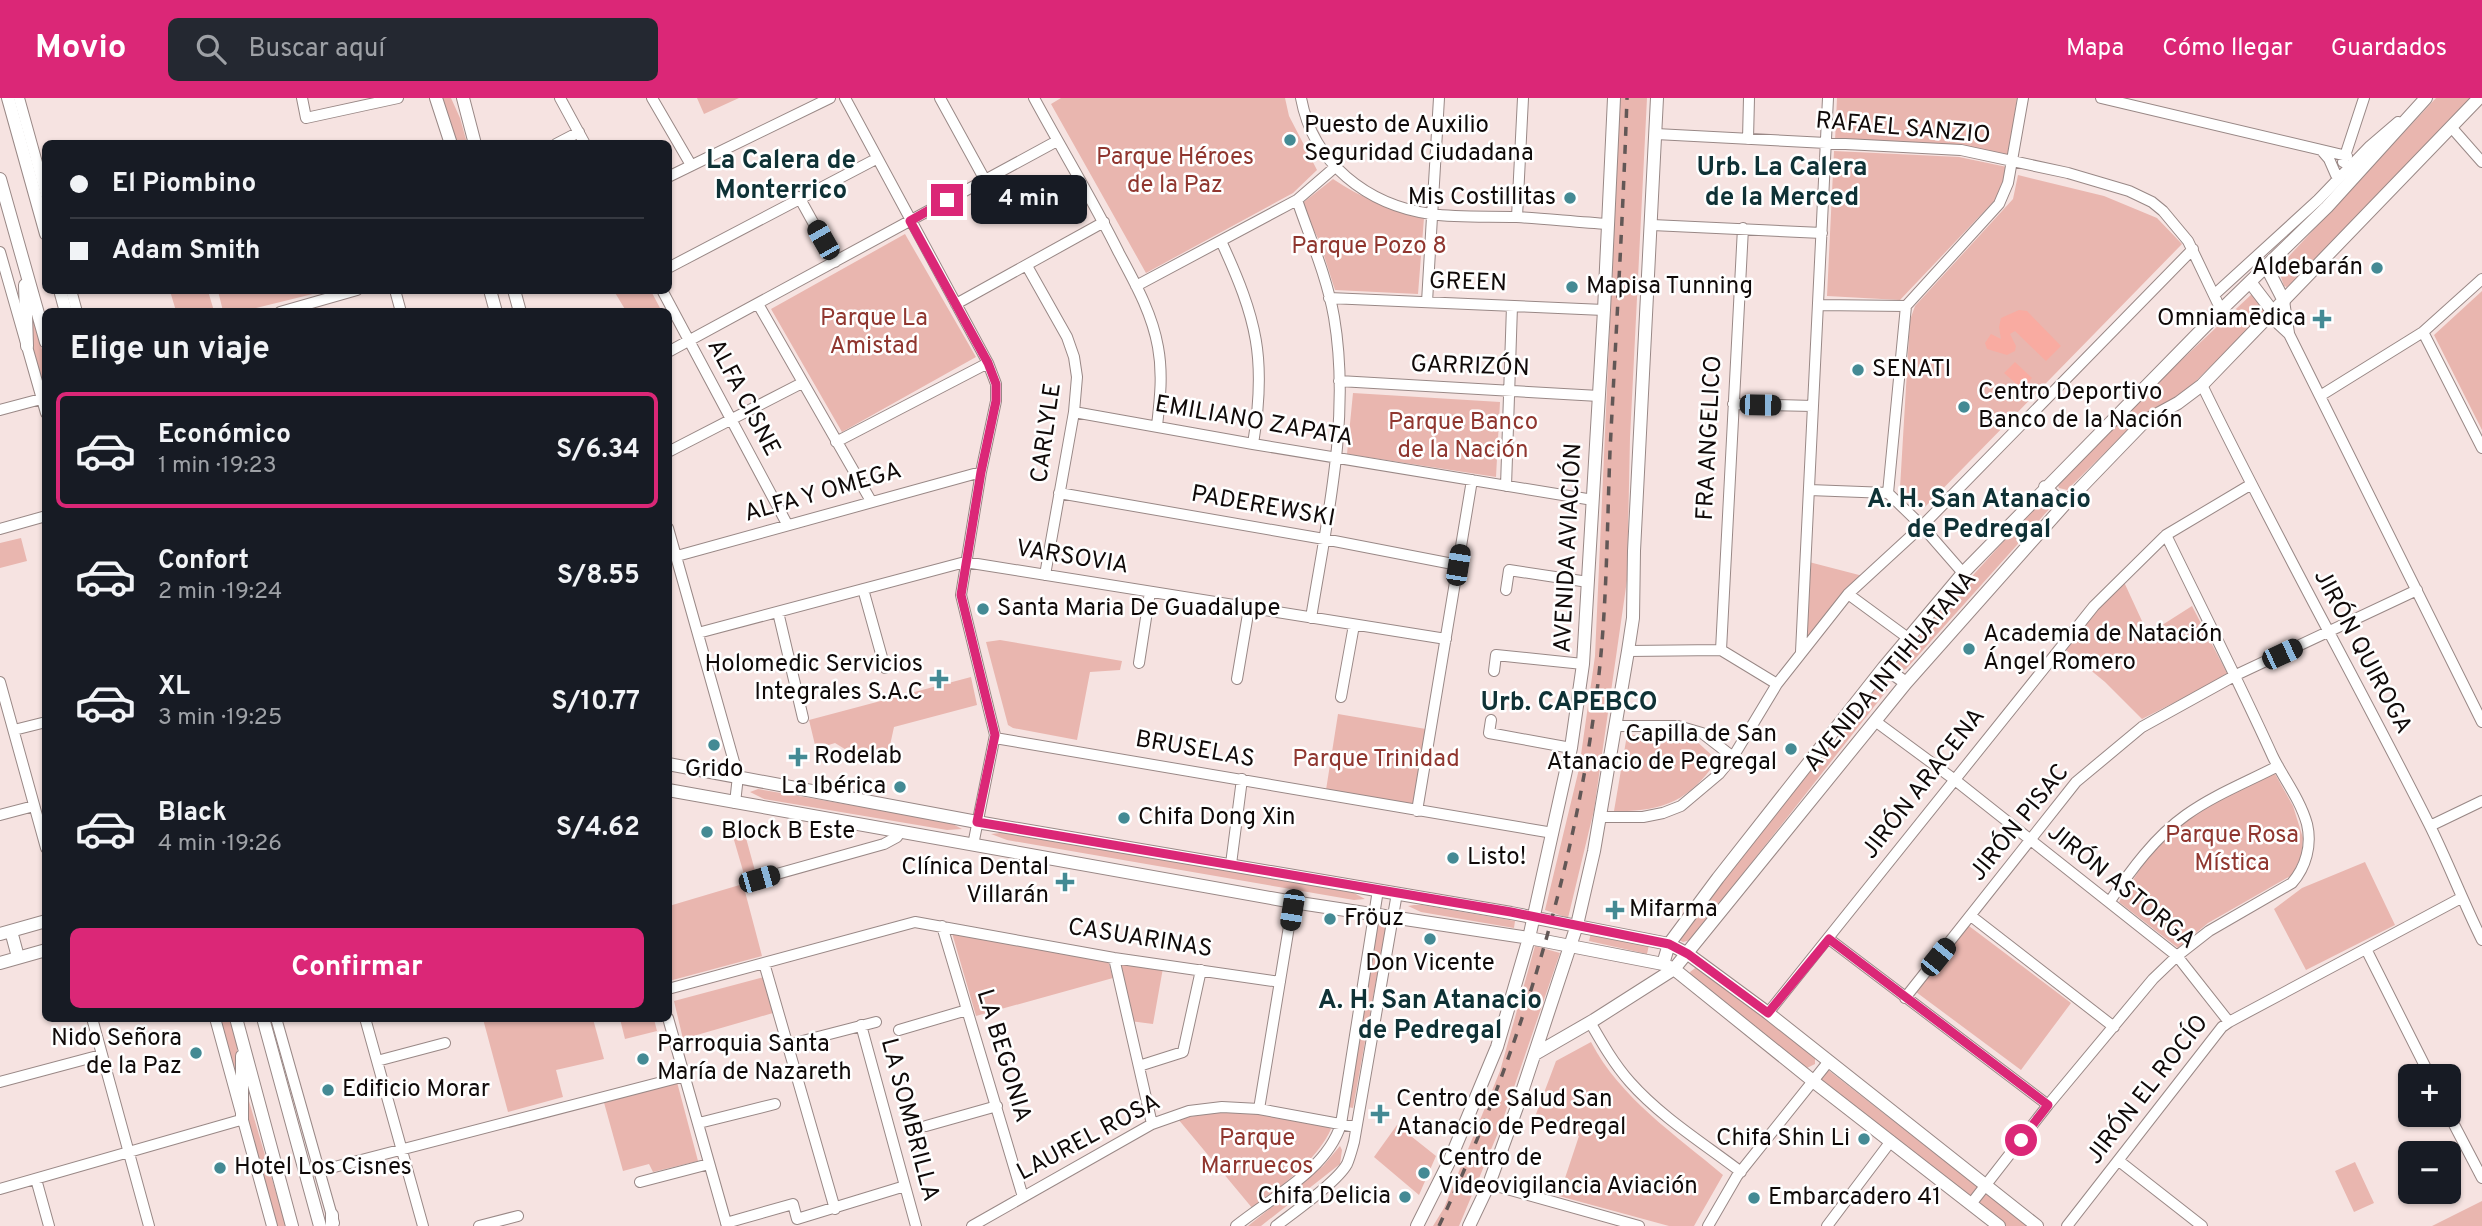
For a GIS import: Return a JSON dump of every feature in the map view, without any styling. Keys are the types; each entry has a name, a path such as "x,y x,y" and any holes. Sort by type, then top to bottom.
{"main road":[{"path":"8,98 42,220"},
{"path":"436,98 450,140"},
{"path":"463,98 474,140"},
{"name":"AVENIDA AVIACIÓN","path":"1418,1226 1449,1162 1497,1049 1529,938 1571,748 1583,664 1614,98"},
{"path":"1469,1226 1489,1184 1571,946 1600,817 1616,726 1633,618 1657,98"},
{"name":"AVENIDA INTIHUATANA","path":"1535,1054 1590,1022 1688,954 1906,683 2064,505 2145,421 2178,403 2202,385 2479,98"},
{"name":"AVENIDA INTIHUATANA","path":"1669,967 1669,944 1718,878 1884,667 1964,573 2045,487 2327,207 2421,102"},
{"path":"0,179 42,328"},
{"path":"2266,266 2284,301"},
{"path":"25,267 27,346"},
{"path":"2250,282 2269,317"},
{"path":"2045,487 2064,505"},
{"path":"1884,667 1906,683"},
{"path":"672,765 977,822 1231,863 1533,917 1669,944 1688,954 1768,1013 2037,1226"},
{"path":"672,791 1293,902 1529,938 1669,967 1999,1226"},
{"path":"18,957 6,932 42,922"},
{"path":"0,963 42,951"},
{"path":"237,1022 292,1226"},
{"path":"264,1022 307,1153 320,1226"},
{"path":"240,1121 242,1038"}],"street":[{"path":"19,98 42,181"},
{"path":"302,98 306,118 398,98"},
{"path":"560,98 583,140"},
{"path":"652,98 691,165"},
{"path":"672,175 831,98"},
{"path":"845,98 988,363 996,384 996,401 981,472 961,595 990,706 995,738 973,845"},
{"path":"940,98 985,180"},
{"path":"1034,98 1104,222 1147,307 1158,346 1162,389 1157,426"},
{"path":"1301,98 1311,131 1334,168 1380,200 1403,209 1433,214 1608,224"},
{"path":"1427,302 1439,98"},
{"path":"1517,217 1523,98"},
{"path":"1748,139 1749,98"},
{"path":"1801,652 1828,98"},
{"path":"1888,493 1906,306 1998,204 2008,183 2023,98"},
{"path":"2101,98 2323,152 2347,156 2370,146"},
{"path":"2329,189 2347,156 2364,98"},
{"path":"2214,295 2329,189 2370,146 2421,102"},
{"path":"2452,128 2482,162"},
{"path":"2354,131 2357,142 2362,146 2370,146"},
{"path":"564,140 579,132"},
{"name":"RAFAEL SANZIO","path":"1656,134 1961,150 2068,173 2141,196 2163,211 2193,249 2221,310"},
{"path":"672,350 1057,141"},
{"path":"2323,152 2336,175"},
{"path":"672,266 876,159"},
{"path":"1136,286 1297,200 1334,168"},
{"path":"799,198 835,262"},
{"path":"1297,200 1329,299 1338,350 1336,458 1311,618"},
{"path":"956,304 1104,222"},
{"path":"1652,225 1822,233"},
{"name":"FRA ANGELICO","path":"1721,650 1743,228"},
{"path":"1221,241 1243,288 1256,331 1261,377 1253,444"},
{"path":"1600,817 1643,817 1663,813 1681,806 1720,774 1777,684 1848,594 1922,526 2193,249"},
{"path":"0,252 2,270 42,402"},
{"name":"CARLYLE","path":"1027,266 1060,323 1074,357 1077,377 1074,412 1045,575"},
{"path":"2320,396 2423,332 2482,279"},
{"path":"294,308 343,294"},
{"path":"2214,295 2233,298"},
{"name":"GREEN","path":"1329,299 1604,310"},
{"path":"2284,301 2290,334 2482,722"},
{"path":"758,304 870,501"},
{"path":"1818,305 1906,306"},
{"path":"1506,486 1512,306"},
{"name":"ALFA CISNE","path":"672,309 787,524"},
{"path":"2269,317 2290,334"},
{"path":"2423,332 2482,447"},
{"path":"836,442 988,363"},
{"name":"GARRIZÓN","path":"1339,381 1599,396"},
{"path":"672,450 802,383"},
{"name":"JIRÓN QUIROGA","path":"2202,385 2250,485 2430,826 2482,940"},
{"path":"0,410 41,399"},
{"path":"1733,404 1813,406"},
{"name":"EMILIANO ZAPATA","path":"1074,412 1593,500"},
{"name":"ALFA Y OMEGA","path":"677,556 981,472"},
{"path":"1417,811 1472,480"},
{"name":"JIRÓN ARACENA","path":"1768,1013 2094,606 2166,535 2250,485"},
{"path":"1809,489 1888,493 1964,573"},
{"name":"PADEREWSKI","path":"1059,493 1458,565"},
{"path":"0,529 42,517"},
{"path":"1971,1204 2048,1105 2153,979 2209,931 2292,883 2301,873 2309,841 2307,824 2166,535"},
{"path":"672,540 738,776 735,803"},
{"name":"VARSOVIA","path":"698,633 965,562 1446,639"},
{"path":"1506,590 1509,570 1588,582"},
{"path":"863,589 885,668"},
{"name":"JIRÓN PISAC","path":"1905,998 2076,782 2142,727 2236,675 2417,590"},
{"path":"1139,663 1150,592"},
{"path":"1848,594 1908,638"},
{"path":"1237,679 1249,608"},
{"path":"778,612 803,718"},
{"path":"1341,697 1354,625"},
{"path":"1628,651 1721,650 1777,684"},
{"path":"1494,671 1496,655 1583,664"},
{"path":"0,682 42,834"},
{"path":"1491,720 1489,733 1571,748"},
{"name":"JIRÓN ASTORGA","path":"1875,721 1955,780 2177,956 2229,1022"},
{"path":"14,730 42,723"},
{"path":"1616,726 1678,726 1702,733 1733,757"},
{"name":"BRUSELAS","path":"995,738 1553,833"},
{"path":"2110,901 2131,869 2171,827 2205,803 2278,766"},
{"path":"1231,863 1242,779"},
{"path":"2430,826 2482,802"},
{"path":"0,815 34,806"},
{"path":"759,879 884,844 897,837 900,832"},
{"path":"1236,1226 1323,1158 1335,1142 1341,1124 1378,890"},
{"path":"1276,1226 1343,1170 1351,1153 1396,893"},
{"name":"JIRÓN EL ROCÍO","path":"2067,1226 2222,1027 2461,898"},
{"path":"1259,1109 1293,902"},
{"path":"1970,916 2113,1027"},
{"name":"CASUARINAS","path":"672,988 915,922 1114,958 1280,982"},
{"name":"LA BEGONIA","path":"942,926 1024,1197"},
{"path":"1829,939 2048,1105"},
{"path":"2366,949 2424,1064"},
{"path":"1114,958 1152,1124"},
{"path":"764,963 835,1209"},
{"path":"1139,1066 1183,1052 1201,970"},
{"path":"900,1030 967,1010"},
{"path":"93,1022 149,1226"},
{"path":"216,1022 240,1121 272,1226"},
{"path":"277,1022 307,1153 319,1171 333,1222"},
{"path":"366,1022 423,1226"},
{"path":"669,1022 726,1224 793,1204 797,1219 905,1186"},
{"path":"787,1045 876,1022"},
{"path":"1590,1022 1614,1063 1634,1086 1741,1172"},
{"name":"LA SOMBRILLA","path":"861,1025 916,1226"},
{"path":"377,1061 445,1043"},
{"path":"0,1082 101,1055"},
{"path":"1708,1226 1741,1172 1829,1061"},
{"path":"319,1171 685,1076"},
{"path":"699,1123 775,1104"},
{"path":"926,1126 997,1106"},
{"name":"LAUREL ROSA","path":"972,1226 1152,1124 1189,1111 1222,1107 1259,1109 1356,1127"},
{"path":"0,1189 240,1121"},
{"path":"2455,1127 2482,1178"},
{"path":"1830,1225 1891,1141"},
{"path":"2119,1161 2202,1226"},
{"path":"640,1182 709,1164"},
{"path":"36,1180 49,1226"},
{"path":"1489,1184 1635,1225"},
{"path":"479,1226 519,1216"}],"green space":[{"path":"441,98 451,98 460,118 466,140 454,140"},
{"path":"697,98 739,98 704,114"},
{"name":"Parque Héroes de la Paz","path":"1061,98 1285,98 1289,116 1317,170 1293,193 1146,273 1051,104"},
{"path":"1620,98 1647,98 1630,438 1627,580 1594,810 1568,918 1545,910 1579,769 1595,656"},
{"path":"1837,98 2017,98 2008,158 1835,141"},
{"path":"2436,98 2472,98 2289,288 2284,286 2278,268"},
{"path":"1834,151 1959,157 2007,167 2002,188 1994,201 1900,300 1827,296"},
{"name":"Centro Deportivo Banco de la Nación","path":"2018,175 2104,196 2157,218 2182,244 1923,509 1900,488 1910,320 1915,306 2013,199"},
{"name":"Parque Pozo 8","path":"1333,179 1377,203 1424,218 1418,294 1335,290 1319,240 1300,205"},
{"name":"Parque La Amistad","path":"905,234 976,357 842,432 771,309"},
{"path":"2482,291 2482,430 2434,335"},
{"path":"2254,292 2267,310 2189,388 2132,426 2067,490 2059,488 2057,483 2140,399"},
{"path":"171,294 209,294 213,308 175,308"},
{"path":"219,294 313,294 256,308 222,308"},
{"path":"616,294 653,294 660,308 624,308"},
{"path":"30,305 42,350 42,385 31,347"},
{"name":"Parque Banco de la Nación","path":"1353,393 1500,402 1496,477 1347,454"},
{"path":"2042,499 2051,501 2052,506 1906,669 1901,671 1896,668 1895,663 1907,648"},
{"path":"21,538 27,561 0,568 0,543"},
{"path":"1809,562 1863,576 1806,639"},
{"path":"2124,582 2148,634 2192,606 2228,675 2142,719 2105,682 2066,650 2100,604"},
{"path":"1000,640 1122,661 1120,670 1090,672 1077,740 1008,725 986,642"},
{"path":"971,677 977,705 894,727 887,759 848,751 835,743 816,749 809,720"},
{"path":"1880,680 1888,681 1888,689 1691,940 1679,940 1678,935"},
{"name":"Parque Trinidad","path":"1338,714 1426,729 1413,805 1326,790"},
{"path":"1663,734 1693,738 1717,760 1696,785 1673,801 1647,809 1614,811 1627,735"},
{"name":"Parque Rosa Mística","path":"2274,772 2293,806 2303,838 2301,857 2292,875 2208,923 2178,948 2119,902 2151,854 2183,819 2221,796"},
{"path":"758,789 949,822 962,829 947,830 764,799 750,792"},
{"path":"741,820 757,878 746,881 734,840 738,821"},
{"path":"1008,832 1354,893 1365,899 1354,900 1007,840 991,834"},
{"path":"2365,862 2395,925 2306,970 2274,909 2302,888"},
{"path":"743,884 762,956 672,980 672,905"},
{"path":"1408,906 1515,921 1514,928 1421,912"},
{"path":"1377,925 1386,926 1353,1108 1348,1107"},
{"path":"1969,926 2071,1003 2021,1070 1916,992"},
{"path":"952,933 1108,960 1113,978 976,1016"},
{"path":"1591,933 1649,945 1647,954 1589,941"},
{"path":"1535,946 1560,953 1500,1128 1459,1226 1433,1226 1444,1208 1500,1071"},
{"path":"1119,962 1163,968 1153,1024 1130,1021"},
{"path":"1698,966 1815,1058 1815,1064 1807,1068 1691,978 1690,972"},
{"path":"764,977 773,1013 683,1039 674,1001"},
{"path":"220,1022 230,1022 237,1042 237,1084"},
{"path":"484,1022 594,1022 604,1059 556,1070 563,1097 508,1112"},
{"path":"621,1022 655,1022 657,1031 625,1039"},
{"path":"1591,1042 1617,1081 1633,1098 1723,1175 1694,1226 1669,1226 1559,1196 1579,1136 1533,1122 1556,1061"},
{"path":"1827,1069 1978,1187 1972,1197 1821,1079"},
{"path":"677,1082 698,1161 653,1172 649,1164 623,1171 603,1099"},
{"path":"246,1091 286,1226 275,1226 245,1123"},
{"name":"Parque Marruecos","path":"1223,1111 1259,1112 1326,1124 1331,1129 1307,1163 1253,1209 1178,1119"},
{"path":"1397,1125 1436,1156 1419,1195 1374,1157"},
{"path":"1340,1146 1340,1164 1261,1226 1248,1226 1323,1166"},
{"path":"2355,1162 2374,1203 2354,1212 2335,1171"},
{"path":"1987,1191 2033,1226 2004,1226 1977,1205 1977,1198"},
{"path":"2482,1201 2482,1226 2432,1226"}],"shaded area":[{"path":"2019,310 2027,311 2061,346 2046,361 2015,331 2010,334 2016,346 2015,351 2007,355 1987,349 1985,343 1991,334 2001,339 2001,318"},
{"path":"2015,362 2032,378 2022,389 2004,373"}],"railway":[{"path":"1439,1226 1494,1096 1540,961 1575,823 1588,753 1603,625 1627,98"}],"place":[{"name":"Puesto de Auxilio Seguridad Ciudadana","path":"1290,140"},
{"name":"Mis Costillitas","path":"1570,198"},
{"name":"Aldebarán","path":"2377,268"},
{"name":"Mapisa Tunning","path":"1572,287"},
{"name":"Omniamēdica","path":"2322,319"},
{"name":"SENATI","path":"1858,370"},
{"name":"Centro Deportivo Banco de la Nación","path":"1964,407"},
{"name":"Santa Maria De Guadalupe","path":"983,609"},
{"name":"Academia de Natación Ángel Romero","path":"1969,649"},
{"name":"Holomedic Servicios Integrales S.A.C","path":"939,679"},
{"name":"Grido","path":"714,745"},
{"name":"Capilla de San Atanacio de Pegregal","path":"1791,749"},
{"name":"Rodelab","path":"798,757"},
{"name":"La Ibérica","path":"900,787"},
{"name":"Chifa Dong Xin","path":"1124,818"},
{"name":"Block B Este","path":"707,832"},
{"name":"Listo!","path":"1453,858"},
{"name":"Clínica Dental Villarán","path":"1065,882"},
{"name":"Mifarma","path":"1615,910"},
{"name":"Fröuz","path":"1330,919"},
{"name":"Don Vicente","path":"1430,939"},
{"name":"Nido Señora de la Paz","path":"196,1053"},
{"name":"Parroquia Santa María de Nazareth","path":"643,1059"},
{"name":"Edificio Morar","path":"328,1090"},
{"name":"Centro de Salud San Atanacio de Pedregal","path":"1380,1114"},
{"name":"Chifa Shin Li","path":"1864,1139"},
{"name":"Hotel Los Cisnes","path":"220,1168"},
{"name":"Centro de Videovigilancia Aviación","path":"1424,1173"},
{"name":"Chifa Delicia","path":"1405,1197"},
{"name":"Embarcadero 41","path":"1754,1198"}],"district":[{"name":"La Calera de Monterrico","path":"781,176"},
{"name":"Urb. La Calera de la Merced","path":"1782,183"},
{"name":"A. H. San Atanacio de Pedregal","path":"1979,515"},
{"name":"Urb. CAPEBCO","path":"1569,703"},
{"name":"A. H. San Atanacio de Pedregal","path":"1430,1016"}],"route":[{"path":"947,200 910,221 988,363 996,384 996,401 981,472 961,595 995,735 977,822 1511,912 1669,944 1688,954 1768,1013 1829,939 2048,1105 2021,1140"}]}
